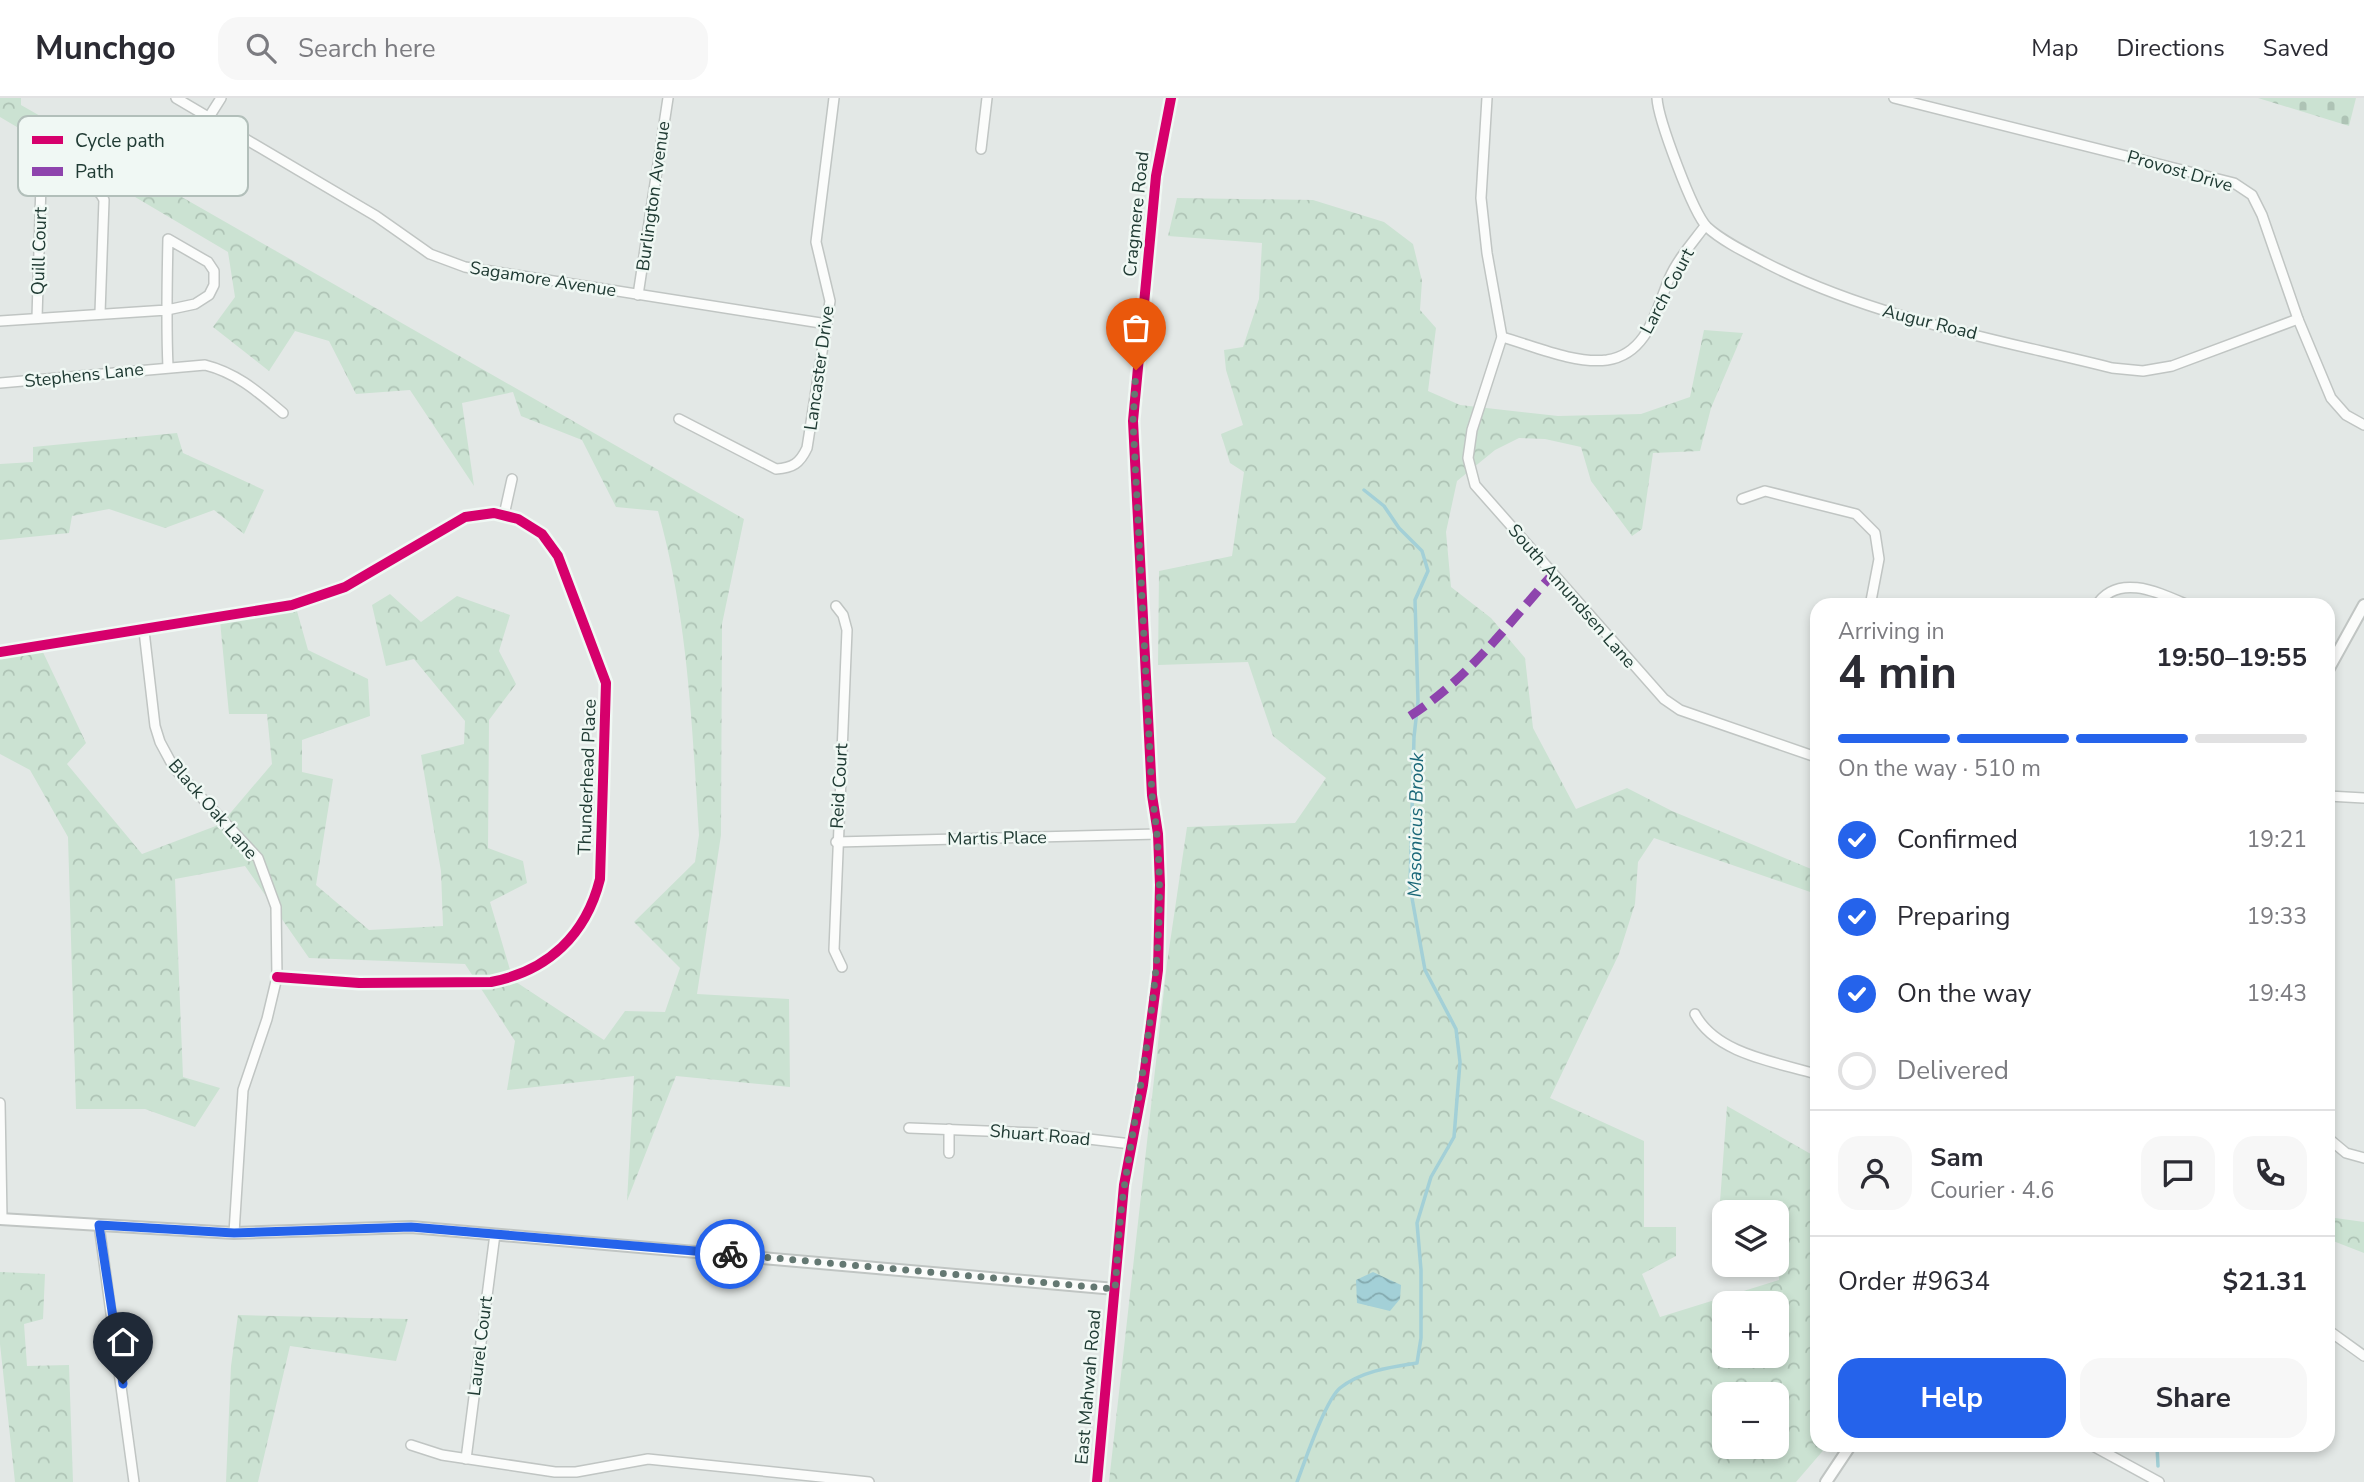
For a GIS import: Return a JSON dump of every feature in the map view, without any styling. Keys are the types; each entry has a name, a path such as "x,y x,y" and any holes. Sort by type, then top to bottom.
{"street":[{"name":"Sagamore Avenue","path":"176,98 207,116"},
{"path":"210,116 221,98"},
{"name":"Burlington Avenue","path":"638,295 668,98"},
{"name":"Lancaster Drive","path":"679,419 776,469 790,468 801,461 807,448 830,301 816,242 834,98"},
{"path":"981,149 987,98"},
{"name":"Cragmere Road","path":"1152,795 1133,421 1156,176 1171,98"},
{"path":"1487,98 1481,198 1487,253 1502,337"},
{"path":"1657,98 1675,162 1705,226"},
{"name":"Provost Drive","path":"1894,98 2234,183 2252,195 2262,215 2298,319 2331,397 2346,415 2364,425"},
{"name":"Sagamore Avenue","path":"248,140 376,216 430,254 465,267 827,324"},
{"name":"Quill Court","path":"37,318 41,196"},
{"name":"Quill Court","path":"100,313 103,196"},
{"name":"Larch Court","path":"1502,337 1580,358 1606,360 1625,355 1644,336 1659,313 1670,278 1705,226"},
{"name":"Augur Road","path":"1705,226 1752,256 1806,283 1859,304 2112,368 2143,371 2172,366 2298,319"},
{"path":"0,321 167,310 195,304 209,295 214,285 214,271 208,262 167,239 167,310 168,366"},
{"name":"South Amundsen Lane","path":"1502,337 1472,430 1468,458 1475,485 1664,699 1680,710 1810,755"},
{"name":"Stephens Lane","path":"0,383 168,366 205,365 242,379 283,413"},
{"path":"503,515 512,479"},
{"path":"1742,499 1765,491 1774,492 1856,514 1875,533 1879,559 1872,598"},
{"name":"Thunderhead Place","path":"0,652 144,631 317,598 368,575 453,522 480,514 503,515 530,525 542,534 558,555 606,683 600,879 580,929 554,956 532,969 508,978 406,984 277,977"},
{"path":"2102,598 2121,588 2148,588 2171,598"},
{"path":"2335,657 2364,605"},
{"name":"Reid Court","path":"836,606 843,615 846,630 834,950 842,967"},
{"name":"Black Oak Lane","path":"144,631 155,726 166,756 248,845 266,873 276,906 277,977 243,1090 234,1233"},
{"name":"East Mahwah Road","path":"1097,1482 1124,1185 1158,970 1161,928 1158,834 1152,795"},
{"path":"2335,796 2364,798"},
{"name":"Martis Place","path":"836,842 1158,834"},
{"path":"1695,1014 1701,1027 1737,1049 1810,1072"},
{"path":"0,1103 1,1219 234,1233 380,1226 1115,1289"},
{"name":"Shuart Road","path":"909,1128 1038,1133 1131,1144"},
{"path":"949,1129 949,1153"},
{"path":"2335,1144 2346,1153 2364,1158"},
{"path":"99,1225 134,1482"},
{"name":"Laurel Court","path":"466,1459 495,1234"},
{"path":"2335,1335 2364,1356"},
{"path":"411,1445 425,1451 466,1459 555,1472 576,1472 648,1459 785,1478 869,1482"},
{"path":"1826,1482 1846,1452"},
{"path":"2104,1452 2159,1482"}],"green space":[{"path":"0,98 21,98 21,105 40,116 18,116 18,128 0,117"},
{"path":"2258,98 2356,98 2349,126"},
{"path":"133,196 180,196 744,519 722,624 721,835 697,994 789,999 790,1087 676,1076 627,1201 634,1076 507,1090 515,1041 465,964 309,958 245,866 175,879 183,1077 220,1088 195,1127 145,1109 76,1109 68,837 30,770 0,754 0,656 41,648 86,743 67,764 142,854 221,824 272,764 267,714 229,714 220,621 295,604 308,650 368,679 370,716 302,740 302,772 333,779 316,885 369,930 443,926 441,871 421,755 464,744 465,721 414,659 386,666 372,605 390,594 421,622 457,596 510,615 499,651 516,684 489,720 488,848 523,861 527,883 490,902 513,980 604,1040 625,1011 665,1012 680,968 634,922 695,862 699,835 691,712 682,632 658,511 616,507 582,440 521,416 513,392 462,403 474,486 410,390 356,394 329,341 295,331 269,371 213,327 235,297 228,252"},
{"path":"1177,198 1313,200 1384,222 1413,244 1422,281 1420,310 1436,328 1428,391 1460,405 1558,416 1641,414 1690,397 1704,330 1743,333 1711,408 1700,451 1653,453 1642,529 1632,536 1591,481 1581,447 1545,439 1519,438 1495,450 1457,481 1446,532 1451,587 1491,618 1525,658 1533,728 1576,809 1627,788 1672,811 1810,868 1810,892 1654,838 1638,862 1635,904 1619,954 1550,1098 1644,1141 1644,1227 1676,1227 1676,1256 1642,1274 1660,1317 1712,1301 1712,1368 1789,1368 1789,1291 1744,1291 1779,1280 1779,1277 1789,1277 1789,1200 1720,1200 1727,1106 1810,1154 1810,1452 1822,1452 1796,1482 1109,1482 1167,963 1187,827 1295,823 1326,778 1273,736 1248,662 1158,665 1159,571 1232,556 1244,472 1230,463 1221,434 1243,425 1226,370 1224,350 1243,347 1259,299 1262,243 1168,236"},
{"path":"177,433 183,453 264,490 244,534 214,510 165,528 109,509 72,516 69,533 0,540 0,464 33,462 33,447"},
{"path":"2335,1218 2364,1222 2364,1253 2335,1242"},
{"path":"0,1272 45,1274 43,1319 24,1324 27,1366 69,1365 73,1482 15,1482 0,1344"},
{"path":"238,1315 408,1319 396,1361 290,1346 258,1482 226,1482 231,1366"}],"water":[{"path":"1373,1272 1401,1285 1400,1299 1390,1311 1357,1303 1356,1280"}],"waterway":[{"name":"Masonicus Brook","path":"1297,1482 1322,1418 1340,1388 1357,1377 1417,1363 1421,1338 1421,1270 1417,1223 1431,1177 1454,1137 1460,1062 1456,1029 1425,970 1410,887 1414,737 1418,701 1415,600 1428,571 1422,551 1399,528 1384,506 1364,490"},
{"path":"2157,1452 2158,1466"}],"marked path":[{"path":"1410,716 1431,702 1468,669 1552,575"}],"cycle path":[{"path":"1097,1482 1124,1185 1143,1085 1158,970 1158,834 1152,795 1133,421 1156,176 1171,98"},
{"path":"0,652 292,605 345,587 465,517 494,513 518,519 542,534 558,556 606,683 600,879 585,917 562,947 547,959 511,977 491,982 359,983 277,977"}],"way so far":[{"path":"730,1254 1115,1289 1124,1185 1143,1085 1161,928 1158,834 1152,795 1133,421 1136,370"}],"route":[{"path":"123,1384 99,1225 234,1233 411,1227 730,1254"}]}
